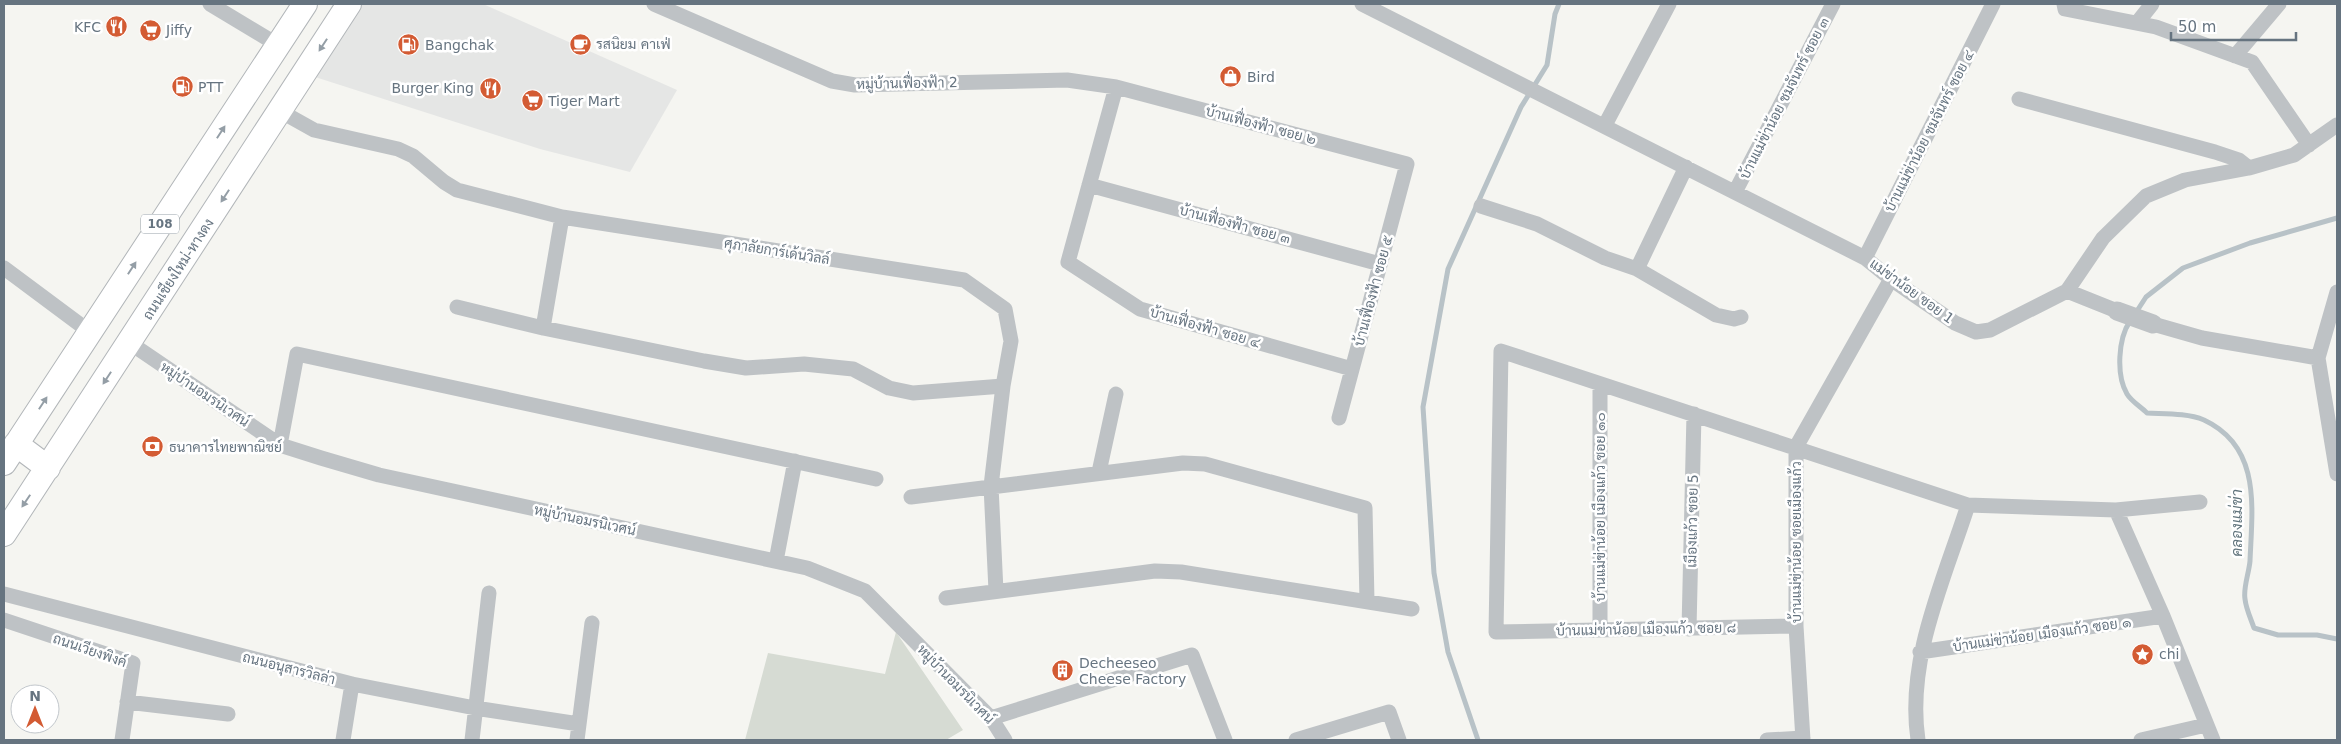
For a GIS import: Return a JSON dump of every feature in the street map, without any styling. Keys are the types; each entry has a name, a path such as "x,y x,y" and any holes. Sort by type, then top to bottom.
{"main road":[{"name":"108","path":"7,458 305,4"},
{"name":"ถนนเชียงใหม่-หางดง","path":"4,534 349,4"},
{"path":"7,458 48,468"}],"street":[{"path":"210,4 278,45"},
{"name":"หมู่บ้านเฟื่องฟ้า 2","path":"654,4 832,81 855,85 1067,80 1116,87"},
{"name":"แม่ข่าน้อย ซอย 1","path":"1362,4 1605,125 1865,258 1891,279 1955,323 1976,332 1990,330 2067,291 2103,238 2146,196 2185,180 2249,168 2294,155 2337,125"},
{"path":"1605,125 1669,4"},
{"name":"บ้านแม่ข่าน้อย ชมจันทร์ ซอย ๓","path":"1735,192 1833,4"},
{"name":"บ้านแม่ข่าน้อย ชมจันทร์ ซอย ๔","path":"1865,258 1993,4"},
{"path":"2064,4 2065,9 2156,27 2252,62 2310,145"},
{"path":"2137,23 2152,4"},
{"path":"2235,56 2279,4"},
{"path":"1089,185 1116,87"},
{"name":"บ้านเฟื่องฟ้า ซอย ๒","path":"1116,87 1407,164"},
{"path":"2019,99 2215,152 2239,160 2249,168"},
{"name":"ศุภาลัยการ์เด้นวิลล์","path":"280,111 314,130 398,149 413,156 444,182 457,190 562,217 964,280 1005,309 1011,341 1003,386 991,486 996,591"},
{"name":"บ้านเฟื่องฟ้า ซอย ๕","path":"1339,418 1407,164"},
{"path":"1637,269 1686,167"},
{"name":"บ้านเฟื่องฟ้า ซอย ๔","path":"1089,185 1068,262 1140,309 1352,369"},
{"name":"บ้านเฟื่องฟ้า ซอย ๓","path":"1089,185 1380,264"},
{"path":"1481,206 1537,224 1605,258 1637,269 1705,310 1727,318 1741,317"},
{"path":"543,328 562,217"},
{"path":"4,268 90,332"},
{"name":"บ้านแม่ข่าน้อย ซอยเมืองแก้ว","path":"1803,739 1796,626 1796,447 1891,279"},
{"path":"2067,291 2153,324 2202,338 2318,358"},
{"path":"2337,292 2318,358 2337,474"},
{"path":"458,307 543,328 746,368 804,364 846,368 889,388 913,393 1003,386"},
{"name":"หมู่บ้านอมรนิเวศน์","path":"130,343 280,445 379,475 807,568 865,591 991,718 1005,740"},
{"name":"บ้านแม่ข่าน้อย เมืองแก้ว ซอย ๘","path":"1600,384 1500,351 1496,632 1796,626"},
{"path":"280,445 297,354 876,479"},
{"path":"1600,384 1968,505 2116,510 2200,502"},
{"name":"บ้านแม่ข่าน้อย เมืองแก้ว ซอย ๑๐","path":"1600,384 1600,630"},
{"path":"1099,472 1116,394"},
{"name":"เมืองแก้ว ซอย 5","path":"1689,629 1694,414"},
{"path":"776,561 795,461"},
{"path":"912,497 1184,462 1205,464 1365,508 1367,601"},
{"path":"1918,740 1915,717 1920,652 1968,505"},
{"path":"2116,510 2163,616 2213,740"},
{"path":"946,598 1155,571 1172,571 1412,609"},
{"path":"472,740 490,593"},
{"name":"ถนนอนุสารวิลล่า","path":"4,594 352,684 475,708 579,724"},
{"name":"บ้านแม่ข่าน้อย เมืองแก้ว ซอย ๑","path":"1920,652 2163,616"},
{"name":"ถนนเวียงพิงค์","path":"4,620 133,663 122,740"},
{"path":"577,740 592,623"},
{"path":"991,718 1192,655 1225,740"},
{"path":"343,740 352,684"},
{"path":"127,702 228,714"},
{"path":"1296,740 1389,712 1399,740"},
{"path":"2141,740 2206,725"},
{"path":"1767,740 1803,739"}],"shaded area":[{"path":"359,4 483,4 677,90 630,172 540,149 312,76"},
{"path":"896,632 963,730 946,740 745,740 768,653 885,674"}],"waterway":[{"path":"1478,740 1448,652 1434,573 1423,407 1448,269 1521,107 1547,65 1555,14 1559,4"},
{"name":"คลองแม่ข่า","path":"2135,314 2146,297 2183,268 2250,243 2337,218"},
{"name":"คลองแม่ข่า","path":"2130,321 2123,337 2120,357 2123,386 2129,397 2147,413 2183,415 2204,420 2223,432 2236,446 2245,463 2250,481 2252,501 2250,561 2245,595 2246,606 2254,628 2278,635 2317,635 2337,639"}],"place":[{"name":"KFC","path":"117,27"},
{"name":"Jiffy","path":"150,30"},
{"name":"รสนิยม คาเฟ่","path":"580,44"},
{"name":"Bangchak","path":"409,45"},
{"name":"Bird","path":"1231,77"},
{"name":"PTT","path":"182,87"},
{"name":"Burger King","path":"490,88"},
{"name":"Tiger Mart","path":"532,101"},
{"name":"ธนาคารไทยพาณิชย์","path":"153,447"},
{"name":"chi","path":"2143,654"},
{"name":"Decheeseo Cheese Factory","path":"1063,671"}]}
